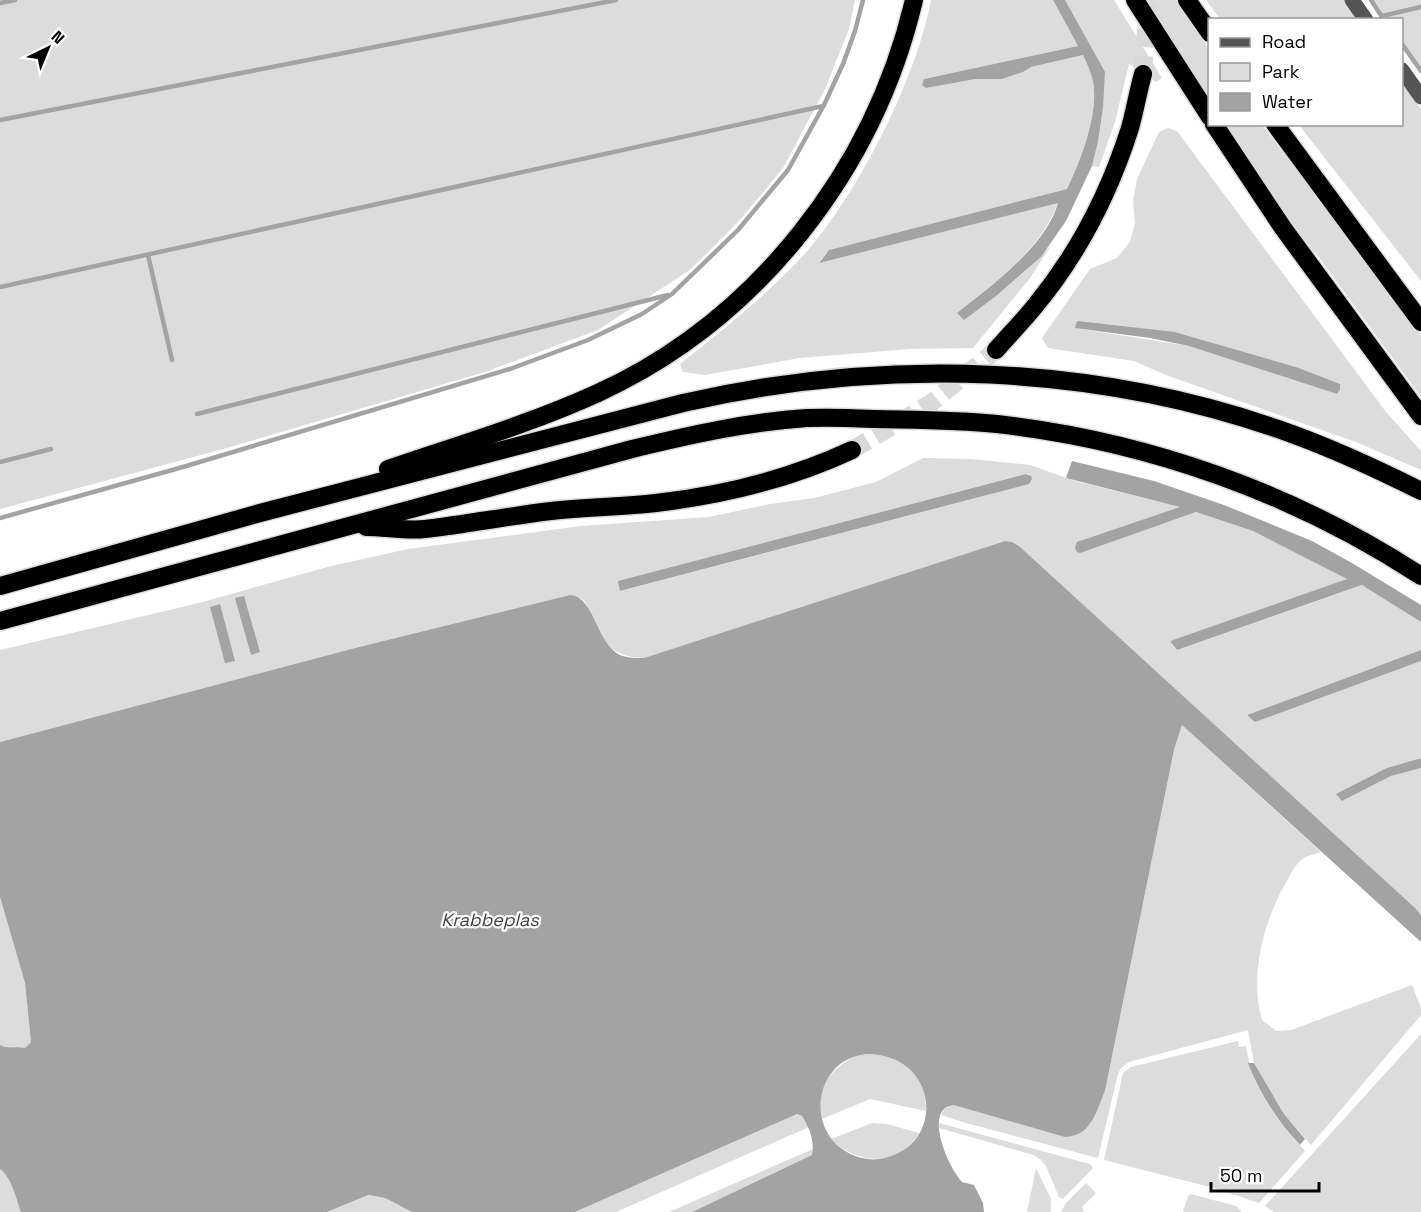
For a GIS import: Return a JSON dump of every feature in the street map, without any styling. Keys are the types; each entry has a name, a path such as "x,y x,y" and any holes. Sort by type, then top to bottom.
{"highway":[{"path":"260,513 540,417 598,393 634,375 711,322 789,248 815,216 849,165 890,81 904,42 914,0"},
{"path":"1135,0 1208,115"},
{"path":"1187,0 1208,32"},
{"path":"996,350 1037,304 1076,248 1092,219 1130,128 1143,74"},
{"path":"1215,126 1288,236 1421,416"},
{"path":"1276,126 1421,322"},
{"path":"0,586 260,513 734,392 856,375 995,374 1113,386 1243,417 1293,434 1421,491"},
{"path":"0,621 553,469 707,432 805,418 969,421 1049,431 1127,447 1227,478 1297,507 1366,542 1421,576"},
{"path":"350,526 423,529 555,510 656,503 700,497 772,481 852,450"}],"street":[{"path":"1352,0 1365,18"},
{"path":"1403,73 1421,97"}],"green space":[{"path":"0,0 855,0 849,29 825,89 783,168 740,220 690,270 598,330 485,372 227,448 0,509"},
{"path":"931,0 1053,0 1078,46 924,79 926,88 976,79 1002,79 1031,67 1083,55 1093,81 1093,108 1083,151 1067,189 829,250 819,262 1058,202 1051,219 1029,249 1002,277 958,312 964,319 976,311 1021,275 1052,244 1030,278 973,348 910,349 800,358 705,375 683,372 680,364 772,287 800,259 842,204 862,172 898,101 912,66"},
{"path":"1065,0 1114,0 1162,78 1156,82 1129,64 1115,122 1099,167 1092,166 1103,108"},
{"path":"1145,0 1176,0 1208,48 1208,102"},
{"path":"1206,0 1345,0 1357,18 1219,18"},
{"path":"1371,0 1421,0 1421,71 1403,45 1403,18 1383,18"},
{"path":"1403,82 1421,109 1421,281 1300,126 1403,126"},
{"path":"1224,126 1263,126 1421,335 1421,397 1315,252 1313,253"},
{"path":"1168,128 1177,131 1386,412 1421,451 1421,470 1356,442 1166,375 1134,361 1048,348 1042,338 1090,269 1117,258 1130,242 1135,223 1133,202 1137,179 1159,132","holes":["1075,328 1175,332 1296,367 1339,384 1340,390 1337,394 1189,346"]},
{"path":"923,458 972,459 1030,465 1075,481 1181,507 1078,542 1077,552 1196,512 1253,531 1348,579 1170,641 1177,650 1363,585 1421,622 1421,650 1247,715 1255,721 1421,661 1421,759 1387,768 1342,801 1391,776 1421,768 1421,915 1019,546 1005,541 644,658 630,657 611,648 604,641 584,600 570,595 355,648 0,742 0,650 199,603 331,566 408,549 581,526 709,517 770,504 814,498 876,482","holes":["1029,474 1029,484 621,591 619,581","236,598 260,652 251,655"]},
{"path":"1182,725 1321,852 1304,858 1296,865 1279,896 1266,930 1261,948 1257,985 1262,1020 1276,1031 1291,1030 1412,985 1421,1008 1421,1015 1311,1145 1284,1114 1254,1063 1248,1030 1129,1062 1121,1068 1098,1158 941,1115 945,1108 961,1105 996,1117 1090,1125 1105,1091 1174,750"},
{"path":"0,897 25,983 31,1042 25,1049 0,1045"},
{"path":"1421,1034 1421,1212 1274,1212 1265,1206"},
{"path":"1238,1041 1239,1047 1246,1046 1254,1076 1267,1103 1305,1151 1259,1203 1214,1188 1104,1160 1123,1073 1131,1067"},
{"path":"865,1053 890,1057 910,1068 922,1086 926,1111 870,1099 822,1119 821,1096 829,1077 844,1062"},
{"path":"797,1114 802,1116 809,1127 616,1212 575,1212"},
{"path":"872,1123 887,1124 919,1133 900,1152 877,1159 853,1154 831,1139"},
{"path":"939,1123 1090,1164 1093,1168 1063,1199 1059,1197 1046,1166 1034,1155 939,1128"},
{"path":"813,1149 812,1155 692,1212 669,1212"},
{"path":"1036,1168 1051,1199 1051,1212 1027,1212"},
{"path":"0,1169 11,1183 21,1212 0,1212"},
{"path":"1086,1183 1096,1193 1082,1207 1084,1212 1061,1212 1066,1203"},
{"path":"1191,1194 1236,1206 1242,1212 1183,1212 1188,1196"},
{"path":"368,1195 385,1198 412,1212 327,1212"}],"water":[{"path":"1053,0 1065,0 1105,72 1103,108 1092,166 1066,221 1041,257 964,320 957,313 1016,264 1030,249 1052,219 1058,203 819,263 829,250 1067,189 1088,136 1093,108 1093,81 1083,55 1031,67 1002,79 976,79 926,88 922,85 924,79 1078,46"},
{"path":"1077,321 1175,332 1296,367 1340,384 1340,390 1337,394 1189,346 1150,338 1075,328"},
{"path":"1072,461 1154,481 1224,505 1312,541 1421,605 1421,622 1362,585 1177,650 1170,641 1347,579 1253,531 1196,512 1080,553 1077,552 1075,548 1077,542 1180,507 1066,478"},
{"path":"1026,474 1032,479 1029,484 620,591 618,581"},
{"name":"Krabbeplas","path":"1005,541 1012,542 1415,908 1421,915 1421,942 1182,725 1174,750 1105,1091 1092,1121 1081,1132 1065,1137 954,1105 945,1108 940,1115 940,1134 947,1157 962,1182 974,1185 983,1203 984,1212 692,1212 812,1155 813,1145 809,1129 802,1116 797,1114 575,1212 412,1212 385,1198 368,1195 327,1212 21,1212 11,1183 0,1169 0,1045 25,1048 31,1042 25,983 0,897 0,742 355,648 570,595 585,603 612,649 623,656 644,658","holes":["865,1054 890,1058 909,1068 921,1084 926,1102 925,1121 916,1138 901,1152 879,1159 857,1156 837,1145 824,1126 820,1104 822,1093 832,1073 846,1060"]},
{"path":"244,596 260,652 251,655 235,598"},
{"path":"220,604 235,661 225,663 210,607"},
{"path":"1421,650 1421,661 1255,722 1247,715"},
{"path":"1421,759 1421,768 1391,776 1342,801 1336,794 1387,768"},
{"path":"1248,1063 1254,1063 1284,1114 1305,1139 1300,1145 1270,1107"}],"waterway":[{"path":"0,3 15,0"},
{"path":"0,120 616,0"},
{"path":"0,518 183,467 510,369 588,340 642,314 672,294 738,230 788,170 824,105 843,64 863,0"},
{"path":"1371,0 1383,18"},
{"path":"1382,16 1421,7"},
{"path":"1403,45 1421,71"},
{"path":"0,287 823,106"},
{"path":"148,255 172,360"},
{"path":"197,414 668,295"},
{"path":"0,462 51,449"}],"tunnel":[{"path":"1143,74 1148,0"},
{"path":"852,450 931,403 996,350"}]}
